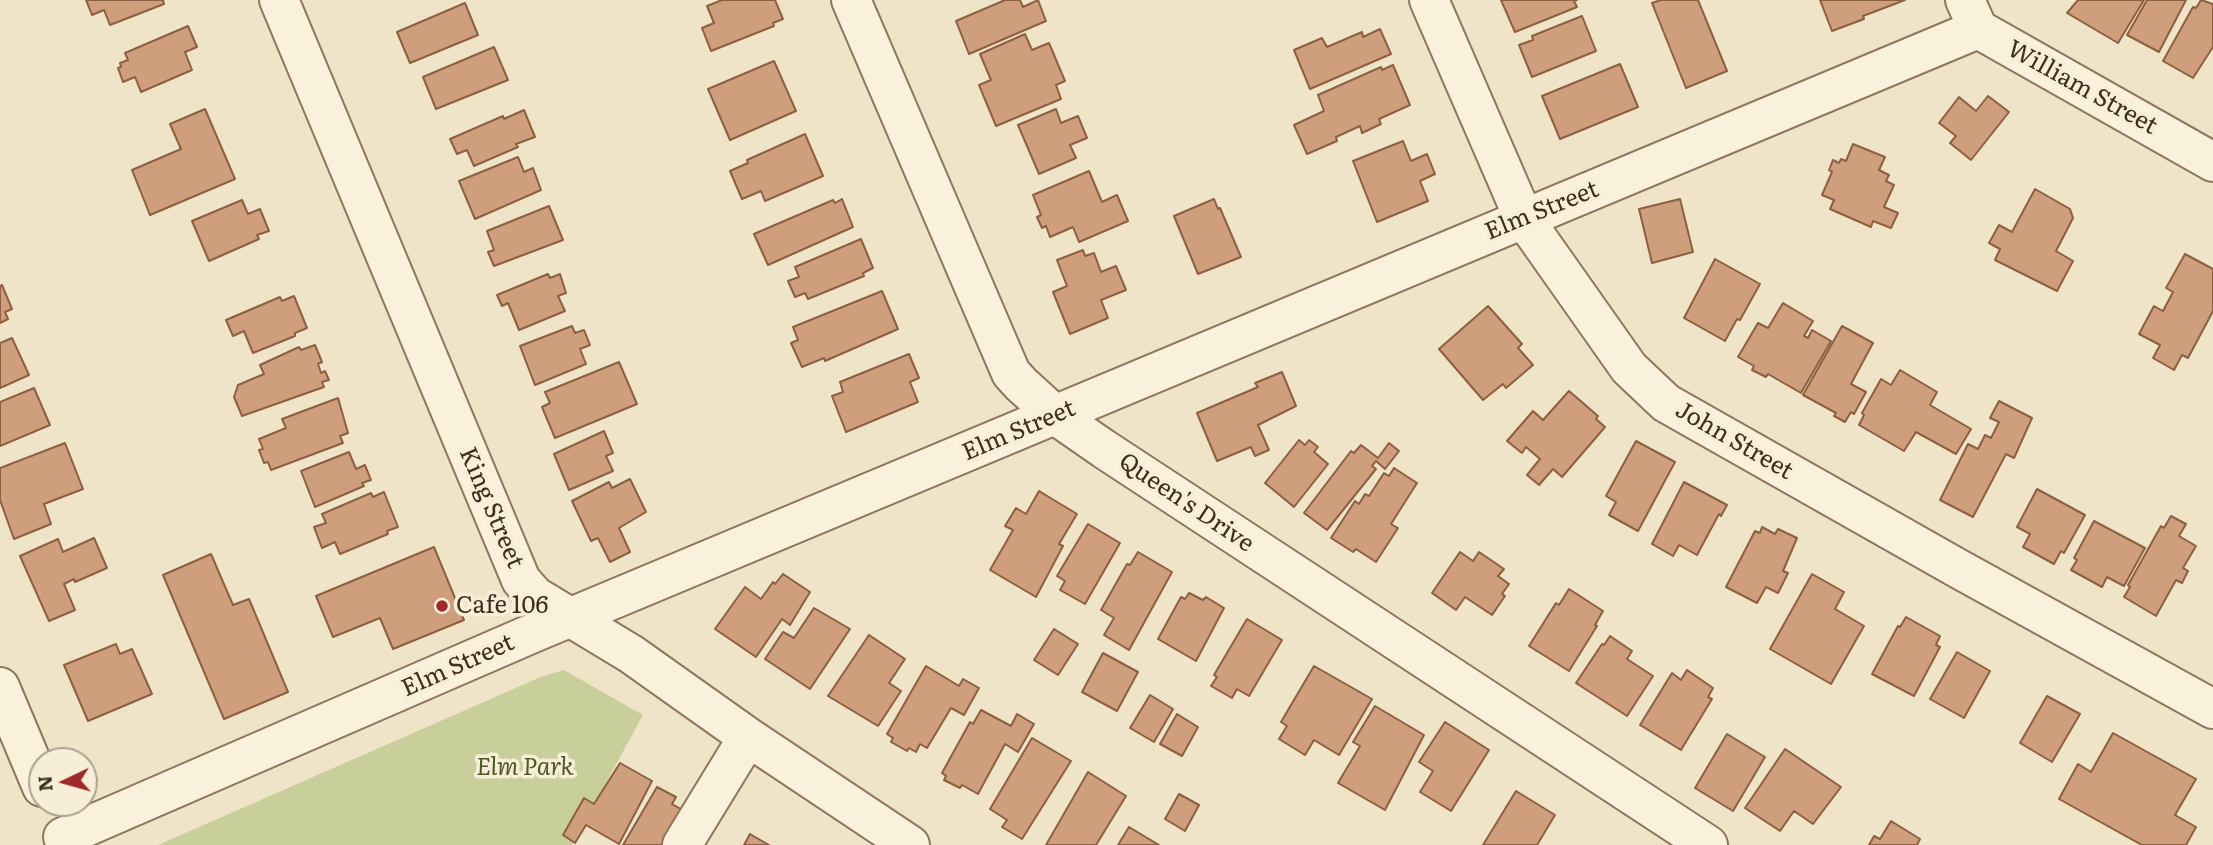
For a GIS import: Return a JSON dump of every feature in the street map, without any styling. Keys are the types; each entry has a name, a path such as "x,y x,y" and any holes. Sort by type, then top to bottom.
{"street":[{"name":"King Street","path":"279,0 521,580 535,596 631,654 748,737 910,845"},
{"name":"Queen's Drive","path":"851,0 1011,373 1055,415 1279,565 1709,845"},
{"name":"John Street","path":"1429,0 1524,219 1629,368 1667,403 2213,709"},
{"name":"Elm Street","path":"59,828 570,618 1524,219 1971,15"},
{"name":"William Street","path":"1971,15 2213,162"},
{"path":"0,687 28,754"},
{"path":"682,845 748,737"}],"green space":[{"name":"Elm Park","path":"564,670 643,715 572,845 158,845 543,676"}],"building":[{"path":"86,0 163,0 164,4 110,25 104,10 92,15"},
{"path":"722,0 775,0 783,19 773,23 774,26 711,51 702,28 714,23 707,6"},
{"path":"1005,0 1020,0 1023,7 1038,0 1046,21 969,54 956,21"},
{"path":"1501,0 1577,0 1574,1 1577,7 1515,32"},
{"path":"1661,0 1698,0 1727,71 1686,88 1652,3"},
{"path":"1820,0 1905,0 1832,31"},
{"path":"2078,0 2144,0 2118,43 2067,13"},
{"path":"2147,0 2186,0 2159,52 2127,35"},
{"path":"2201,0 2213,4 2213,47 2193,78 2163,61 2193,7 2196,8"},
{"path":"465,3 478,35 410,63 397,32"},
{"path":"1582,16 1596,51 1532,77 1519,45 1533,40 1532,36"},
{"path":"188,26 197,47 185,52 192,70 141,92 135,77 123,82 118,68 121,67 120,63 128,60 125,53"},
{"path":"1380,29 1391,54 1310,89 1294,50 1322,38 1327,47 1362,32 1363,37"},
{"path":"1025,34 1032,50 1049,43 1065,81 1056,85 1061,99 996,126 979,85 991,80 980,54"},
{"path":"494,47 508,80 436,109 423,77"},
{"path":"774,61 796,111 730,140 708,89"},
{"path":"1620,64 1638,107 1560,139 1542,96"},
{"path":"1393,65 1410,105 1379,119 1381,124 1362,133 1360,126 1336,137 1337,141 1307,154 1294,125 1324,111 1318,95 1381,67 1382,70"},
{"path":"1988,96 2009,112 1971,160 1950,143 1956,136 1939,123 1959,97 1976,111"},
{"path":"205,109 235,179 150,215 132,170 181,149 170,124"},
{"path":"1056,109 1061,123 1078,116 1087,138 1070,145 1076,158 1039,174 1018,125"},
{"path":"524,110 535,137 474,166 467,150 457,154 450,139"},
{"path":"805,134 823,176 765,201 761,191 742,199 730,171 748,163 747,160"},
{"path":"1403,141 1411,161 1427,154 1435,174 1420,181 1428,201 1377,222 1353,161"},
{"path":"1853,144 1885,157 1879,170 1889,175 1886,181 1894,185 1884,207 1898,213 1891,228 1873,221 1871,227 1830,209 1834,200 1822,195 1832,172 1829,170 1833,160 1839,163 1841,159 1846,161"},
{"path":"518,157 524,172 533,168 541,190 475,219 459,181"},
{"path":"1089,171 1102,202 1117,195 1128,221 1079,242 1073,227 1050,237 1046,226 1042,228 1037,217 1041,215 1033,195"},
{"path":"2035,189 2070,209 2073,218 2056,251 2073,261 2057,291 1995,260 2000,249 1989,243 1999,225 2012,232"},
{"path":"842,199 853,227 768,265 754,234 833,200 835,203"},
{"path":"1214,199 1241,257 1198,274 1174,216"},
{"path":"1680,199 1693,252 1652,263 1639,209"},
{"path":"242,200 248,214 260,209 269,231 257,235 259,239 209,261 192,221"},
{"path":"549,206 563,240 494,266 488,252 494,250 487,231"},
{"path":"861,239 873,268 863,273 864,276 808,299 805,293 795,297 788,281 799,277 795,267"},
{"path":"1083,250 1085,256 1094,253 1101,272 1116,266 1126,290 1101,300 1108,318 1070,334 1053,292 1067,286 1057,260"},
{"path":"2185,254 2213,269 2213,311 2188,358 2182,355 2174,370 2153,358 2160,345 2139,334 2154,306 2163,311 2173,292 2166,288"},
{"path":"1715,259 1760,284 1725,341 1684,318"},
{"path":"548,274 550,278 560,274 566,293 558,296 565,311 519,330 508,303 502,306 497,295"},
{"path":"2,285 12,309 5,312 8,319 0,323 0,286"},
{"path":"882,291 898,329 825,361 824,358 802,367 791,343 798,340 793,327"},
{"path":"294,296 307,328 295,333 295,336 253,353 244,331 233,336 226,320 280,297 282,301"},
{"path":"1783,303 1813,321 1804,336 1808,338 1812,330 1831,341 1801,393 1768,374 1766,377 1752,370 1754,366 1738,357 1758,323 1768,328"},
{"path":"1488,306 1522,344 1518,348 1533,365 1506,388 1503,384 1483,400 1439,349"},
{"path":"572,326 575,333 584,330 590,345 580,349 586,364 535,385 520,346"},
{"path":"1842,326 1873,343 1851,384 1866,392 1854,414 1851,412 1845,422 1834,416 1836,413 1803,395"},
{"path":"12,338 29,375 0,388 0,343"},
{"path":"315,345 322,362 318,364 321,373 325,371 329,380 322,382 324,387 242,416 234,397 238,385 264,374 260,365 299,347 301,350"},
{"path":"909,354 919,378 910,382 918,402 846,432 832,396 843,392 840,382"},
{"path":"619,362 637,404 555,438 542,407 550,403 545,392"},
{"path":"1900,370 1937,392 1930,405 1971,429 1956,454 1916,432 1904,451 1859,425 1864,415 1862,413 1881,379 1891,385"},
{"path":"1282,372 1296,406 1258,425 1269,450 1255,456 1251,447 1217,461 1197,413 1258,387 1255,383"},
{"path":"34,388 50,425 0,446 0,402"},
{"path":"1569,391 1598,416 1596,419 1605,427 1562,477 1553,469 1539,485 1527,475 1540,459 1526,447 1522,453 1507,441 1533,411 1543,420"},
{"path":"338,398 348,433 340,436 343,443 271,470 268,462 264,463 259,450 263,449 259,439 286,428 282,419"},
{"path":"1999,401 2032,418 2014,458 2006,454 1973,517 1940,500 1968,444 1978,449 1985,435 1991,438 1999,422 1990,418"},
{"path":"604,431 613,453 606,456 613,471 569,490 554,454"},
{"path":"1299,440 1305,445 1309,440 1318,447 1314,452 1328,464 1294,507 1265,483"},
{"path":"1636,441 1675,462 1638,531 1609,515 1616,502 1606,496"},
{"path":"65,443 83,489 44,504 51,524 14,539 0,500 0,468"},
{"path":"1389,443 1399,451 1385,469 1376,461 1372,466 1376,469 1327,530 1304,513 1351,451 1354,453 1361,445 1378,458"},
{"path":"349,452 356,469 365,465 371,480 362,483 364,486 315,507 301,471"},
{"path":"1394,468 1417,483 1391,524 1398,528 1376,562 1331,538 1355,501 1359,504 1365,494 1369,496 1384,473 1389,476"},
{"path":"630,479 646,512 619,528 630,552 610,562 598,538 591,541 572,501 609,482 612,488"},
{"path":"1684,482 1727,505 1721,516 1719,514 1697,555 1679,545 1673,556 1652,544"},
{"path":"2037,489 2085,515 2064,553 2061,551 2054,564 2023,547 2030,534 2017,527"},
{"path":"1039,491 1077,514 1059,544 1063,546 1036,597 990,570 1013,530 1005,526 1016,508 1026,514"},
{"path":"384,492 398,527 387,531 388,534 340,554 335,542 322,548 314,527 326,523 322,514 371,493 373,497"},
{"path":"2171,516 2186,524 2179,536 2196,546 2183,568 2188,571 2182,583 2176,580 2156,616 2124,597 2161,526 2164,528"},
{"path":"2094,521 2145,548 2124,586 2107,577 2102,587 2071,570 2077,560 2074,558"},
{"path":"1088,524 1120,543 1085,604 1060,590 1065,581 1057,576"},
{"path":"1762,527 1775,534 1778,529 1797,538 1783,571 1788,573 1778,593 1766,587 1757,603 1726,587 1755,531 1760,533"},
{"path":"94,538 107,568 64,584 75,610 49,621 20,556 58,539 63,552"},
{"path":"434,547 464,620 393,649 380,618 333,637 316,596"},
{"path":"1138,552 1172,572 1129,650 1104,635 1114,618 1101,610 1127,564 1130,565"},
{"path":"1460,552 1473,561 1479,552 1504,569 1498,576 1509,584 1502,594 1505,596 1492,615 1465,597 1456,610 1432,593"},
{"path":"211,554 233,605 249,599 288,692 224,719 163,575"},
{"path":"783,574 810,592 790,625 782,619 756,657 715,629 745,587 761,599 773,582 775,584"},
{"path":"1812,574 1844,592 1835,609 1864,626 1831,684 1770,649"},
{"path":"1569,589 1603,611 1595,625 1597,626 1569,671 1529,646 1556,603 1559,605"},
{"path":"1189,593 1203,600 1206,597 1224,608 1196,661 1158,639 1181,597 1185,599"},
{"path":"814,608 850,629 810,689 765,659 783,632 794,638"},
{"path":"1906,617 1940,636 1936,645 1940,647 1914,696 1872,674 1898,626 1900,627"},
{"path":"1247,619 1282,640 1249,696 1237,689 1232,698 1211,686 1217,677 1214,675"},
{"path":"1054,629 1078,644 1058,675 1034,660"},
{"path":"869,635 905,659 889,683 901,691 878,726 828,696"},
{"path":"1610,636 1632,651 1627,659 1653,676 1627,716 1576,683"},
{"path":"116,644 120,654 132,649 152,694 88,721 64,665"},
{"path":"1957,652 1990,671 1964,718 1930,699"},
{"path":"1103,653 1138,672 1117,711 1082,692"},
{"path":"926,666 959,686 963,679 979,688 964,715 951,708 927,748 920,744 916,752 909,748 907,751 891,742 893,738 887,734"},
{"path":"1314,666 1372,699 1339,755 1314,740 1305,755 1279,739 1287,726 1281,722"},
{"path":"1687,670 1713,688 1708,697 1712,699 1681,750 1640,725 1672,673 1681,680"},
{"path":"1150,695 1173,709 1154,742 1130,728"},
{"path":"2047,696 2080,714 2052,762 2020,743"},
{"path":"1375,706 1424,735 1385,810 1338,783 1360,746 1353,742"},
{"path":"981,710 1011,726 1017,714 1034,724 1018,752 1005,744 978,794 962,785 960,788 944,780 946,776 942,773 970,722 973,724"},
{"path":"1177,714 1198,727 1182,756 1160,744"},
{"path":"1445,722 1489,750 1451,811 1420,792 1433,771 1419,762"},
{"path":"2113,733 2196,779 2175,815 2196,827 2186,845 2142,845 2059,799 2078,764 2091,772"},
{"path":"1727,734 1765,757 1733,811 1695,788"},
{"path":"1032,738 1071,761 1022,839 1002,827 1007,820 990,809"},
{"path":"1785,749 1841,787 1813,824 1794,811 1780,831 1745,808"},
{"path":"620,763 652,781 619,844 586,825 575,843 563,835 584,798 594,804"},
{"path":"1088,772 1126,796 1096,845 1046,845"},
{"path":"657,787 676,797 672,804 693,816 676,845 623,845"},
{"path":"1516,791 1555,815 1537,845 1483,845"},
{"path":"1179,794 1199,805 1185,831 1165,819"},
{"path":"1891,821 1920,839 1917,845 1869,845 1874,836 1880,839"},
{"path":"1129,827 1159,845 1118,845"},
{"path":"750,834 769,845 744,845"}],"place":[{"name":"Cafe 106","path":"442,606"}]}
